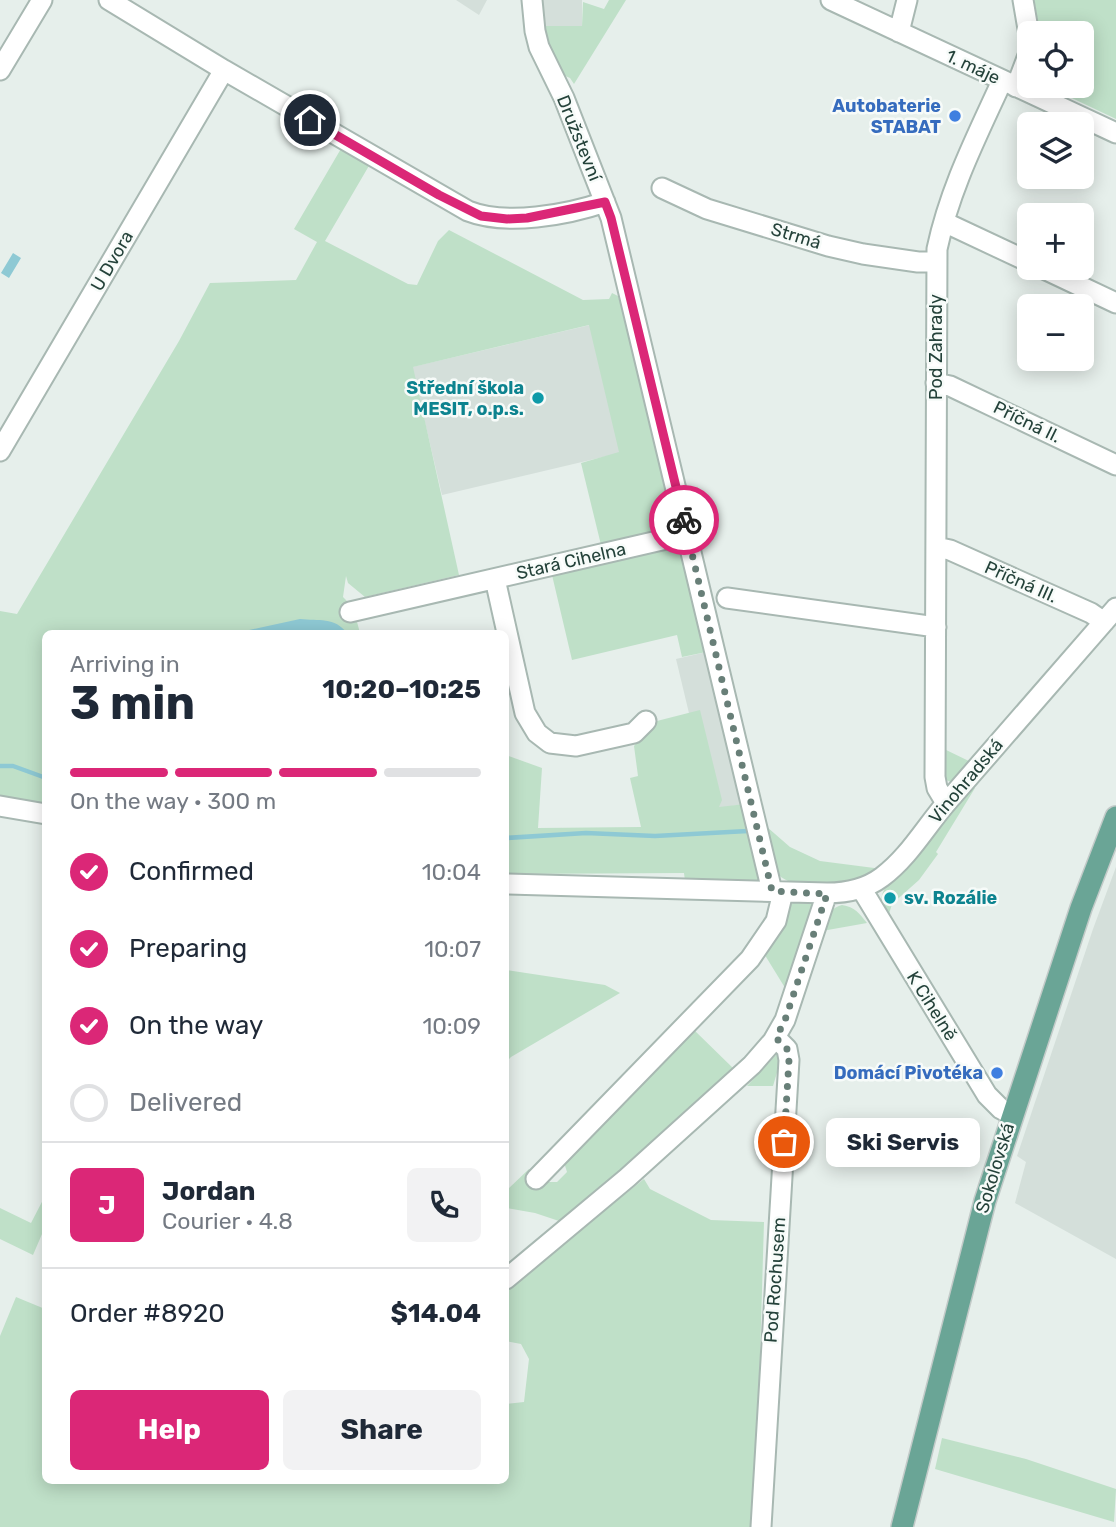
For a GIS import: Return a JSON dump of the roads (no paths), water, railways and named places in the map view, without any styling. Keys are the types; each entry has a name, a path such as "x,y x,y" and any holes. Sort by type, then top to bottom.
{"main road":[{"name":"Sokolovská","path":"902,1527 979,1220 1082,908 1116,817"}],"street":[{"path":"0,70 42,0"},
{"path":"108,0 439,195 481,216 527,218 605,202"},
{"name":"Družstevní","path":"532,0 537,39 564,98 605,202 778,891"},
{"name":"1. máje","path":"831,0 1116,133"},
{"path":"899,32 907,0"},
{"path":"1023,0 1027,21"},
{"name":"U Dvora","path":"0,451 224,70"},
{"name":"Pod Zahrady","path":"946,803 937,788 935,777 936,262 944,222 966,158 1017,72"},
{"name":"Strmá","path":"662,188 707,209 828,246 877,256 936,262"},
{"path":"944,222 1017,256"},
{"path":"1067,280 1116,303"},
{"name":"Příčná II.","path":"936,383 950,386 1116,465"},
{"name":"Stará Cihelna","path":"350,612 688,534"},
{"name":"Příčná III.","path":"936,547 950,550 1091,613 1110,615"},
{"name":"Stará Cihelna","path":"495,579 506,630"},
{"path":"727,598 936,627"},
{"name":"Vinohradská","path":"509,884 827,894 861,888 883,877 898,863 946,803 1110,615"},
{"name":"Stará Cihelna","path":"509,642 525,713 537,733 550,743 576,746 638,732 646,721"},
{"path":"0,806 42,813"},
{"name":"K Cihelně","path":"861,888 987,1095 1001,1109 1012,1115"},
{"path":"536,1179 750,959 776,921 778,891"},
{"path":"509,1276 627,1178 752,1065 776,1038 785,1020 827,894"},
{"name":"Pod Rochusem","path":"761,1527 789,1060 787,1049 776,1038"}],"water":[{"path":"13,253 21,258 9,278 1,273"},
{"path":"300,619 332,622 344,630 249,630"}],"waterway":[{"path":"0,766 13,766 42,777"},
{"path":"509,838 586,833 655,836 748,831"}],"place":[{"name":"Autobaterie STABAT","path":"955,116"},
{"name":"Střední škola MESIT, o.p.s.","path":"538,398"},
{"name":"sv. Rozálie","path":"890,898"},
{"name":"Domácí Pivotéka","path":"997,1073"},
{"name":"Ski Servis","path":"784,1142"}]}
